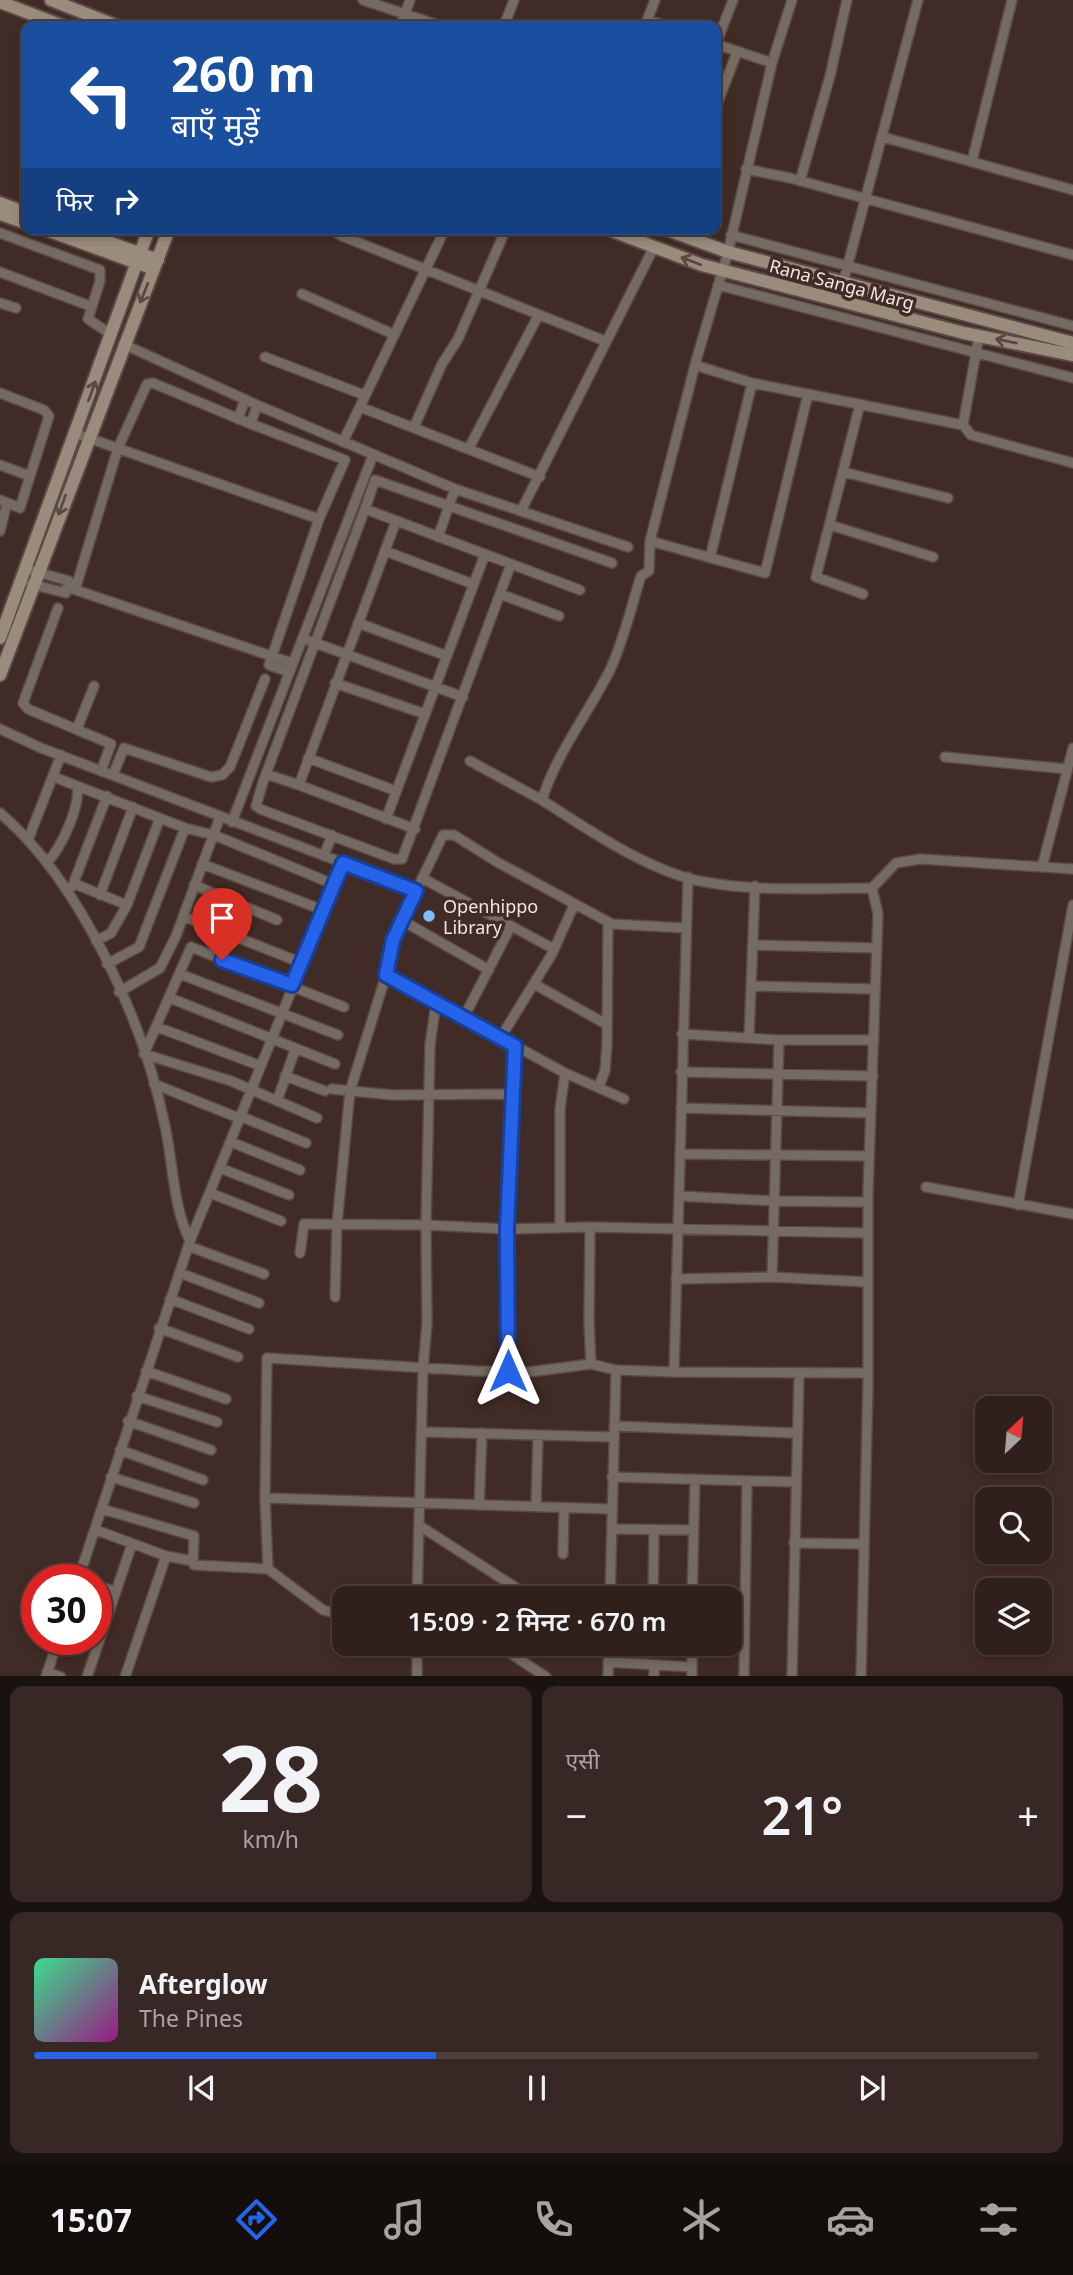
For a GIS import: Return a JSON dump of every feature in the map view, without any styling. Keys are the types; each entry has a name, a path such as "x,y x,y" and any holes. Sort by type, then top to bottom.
{"main road":[{"path":"58,21 57,1 105,21"},
{"path":"0,2 50,21"},
{"path":"0,203 21,211"},
{"path":"0,214 21,221"},
{"path":"63,235 156,265"},
{"path":"85,235 137,258"},
{"path":"0,675 30,577 82,436 112,335 147,235"},
{"path":"82,436 167,235"},
{"name":"Rana Sanga Marg","path":"623,235 722,270 979,336 1073,355"},
{"name":"Rana Sanga Marg","path":"681,235 728,252 1073,343"},
{"path":"0,638 30,577"}],"street":[{"path":"363,0 428,21"},
{"path":"403,21 410,0"},
{"path":"506,21 514,0"},
{"path":"647,21 655,0"},
{"path":"721,31 733,0"},
{"path":"542,800 582,714 610,670 641,576 649,571 650,541 695,365 728,252 772,63 792,0"},
{"path":"800,181 848,0"},
{"path":"843,283 918,0"},
{"path":"972,161 1012,0"},
{"path":"721,46 772,63"},
{"path":"721,94 737,52"},
{"path":"883,137 1073,190"},
{"path":"746,169 800,181 1073,255"},
{"path":"0,233 100,270 100,281 87,313 90,323 112,335"},
{"path":"340,235 425,272 605,341"},
{"path":"343,442 442,235"},
{"path":"414,427 503,235"},
{"path":"731,236 1073,326"},
{"path":"521,511 654,247"},
{"path":"0,272 90,306"},
{"path":"718,285 1073,378"},
{"path":"302,293 393,334"},
{"path":"0,303 16,308"},
{"path":"469,449 538,316"},
{"path":"963,425 979,336"},
{"path":"123,344 245,400 455,489 628,547"},
{"path":"265,357 365,395"},
{"path":"695,365 752,383 963,425 971,435 1073,463"},
{"path":"71,589 118,448 150,383 345,460 319,519 272,656"},
{"path":"710,558 752,383"},
{"path":"0,393 44,410 49,416 20,508 4,502 0,531"},
{"path":"650,541 765,573 808,394"},
{"path":"238,419 245,400"},
{"path":"860,404 816,577 863,594"},
{"path":"251,424 257,405"},
{"path":"360,407 540,477"},
{"path":"82,436 319,519"},
{"path":"232,822 373,455"},
{"path":"0,465 30,476"},
{"path":"844,472 948,498"},
{"path":"511,564 402,859 394,859 256,806 375,480 612,563"},
{"path":"438,537 455,489"},
{"path":"365,509 580,590"},
{"path":"299,785 396,521"},
{"path":"830,525 933,557"},
{"path":"385,551 473,584"},
{"path":"386,819 485,554"},
{"path":"30,577 69,581 71,589"},
{"path":"71,589 272,656 291,667"},
{"path":"500,594 559,616"},
{"path":"58,608 23,703 29,709 111,744 211,777 222,775 230,767 265,678"},
{"path":"358,623 447,656"},
{"path":"302,638 463,697"},
{"path":"335,683 425,714"},
{"path":"77,729 94,687"},
{"path":"0,729 101,771 416,891"},
{"path":"101,771 111,744"},
{"path":"113,775 124,748"},
{"path":"1042,867 1073,748"},
{"path":"28,840 61,755"},
{"path":"945,757 1067,769"},
{"path":"308,758 396,791"},
{"path":"470,761 654,864 703,882 755,886 872,888 896,863 921,859 1073,869"},
{"path":"266,774 415,829"},
{"path":"54,777 186,828 214,835 333,884"},
{"path":"47,862 61,844 79,795 77,786"},
{"path":"72,887 107,796"},
{"path":"100,895 133,807"},
{"path":"0,813 72,887 107,964 154,1084 189,1243"},
{"path":"119,992 160,968 183,916 220,817"},
{"path":"96,941 111,933 127,905 160,818"},
{"path":"107,964 139,947 186,828"},
{"path":"324,856 332,835"},
{"path":"335,1297 338,1224 350,1091 386,975 393,940 443,835 454,835 608,922 686,928"},
{"path":"85,1564 128,1421 189,1243 343,863"},
{"path":"202,864 323,910"},
{"path":"674,1372 688,877"},
{"path":"422,878 510,928 554,949"},
{"path":"194,886 277,920"},
{"path":"749,1037 755,886"},
{"path":"72,887 127,905"},
{"path":"861,1676 868,1373 868,1202 878,914 872,888"},
{"path":"501,1037 554,949 574,905"},
{"path":"1018,1205 1073,905"},
{"path":"183,916 302,963"},
{"path":"403,921 489,970"},
{"path":"599,1086 605,1071 608,922"},
{"path":"464,1017 510,928"},
{"path":"753,945 783,948 877,948"},
{"path":"144,1054 191,947 344,1007"},
{"path":"180,974 338,1035"},
{"path":"386,975 565,1073 624,1099"},
{"path":"534,984 606,1024"},
{"path":"752,986 875,989"},
{"path":"170,998 335,1064"},
{"path":"418,1586 423,1369 427,1323 430,1044 436,1004"},
{"path":"157,1027 261,1066"},
{"path":"682,1034 779,1040 874,1040"},
{"path":"772,1278 779,1040"},
{"path":"508,1371 507,1229 515,1046"},
{"path":"276,1101 295,1050"},
{"path":"144,1054 176,1062 317,1118"},
{"path":"681,1072 873,1076"},
{"path":"560,1228 560,1109 565,1073"},
{"path":"285,1076 328,1090 393,1095 514,1094"},
{"path":"154,1084 306,1143"},
{"path":"681,1108 871,1113"},
{"path":"231,1142 300,1170"},
{"path":"681,1154 870,1156"},
{"path":"220,1168 289,1195"},
{"path":"926,1187 1073,1214"},
{"path":"210,1193 281,1221"},
{"path":"680,1196 868,1202"},
{"path":"300,1253 304,1224 868,1233"},
{"path":"590,1227 592,1364"},
{"path":"189,1243 264,1275"},
{"path":"180,1273 259,1303"},
{"path":"676,1279 772,1278 868,1282"},
{"path":"170,1298 249,1329"},
{"path":"159,1328 238,1357"},
{"path":"268,1569 265,1498 267,1358 423,1369 551,1371 577,1364 592,1364 616,1370 674,1372 799,1375 868,1373"},
{"path":"610,1586 616,1370"},
{"path":"146,1371 226,1399"},
{"path":"792,1676 799,1375"},
{"path":"137,1396 217,1422"},
{"path":"128,1421 211,1450"},
{"path":"422,1432 538,1435 613,1431 796,1433"},
{"path":"479,1505 482,1433"},
{"path":"536,1507 538,1435"},
{"path":"120,1450 203,1480"},
{"path":"111,1477 194,1503"},
{"path":"612,1477 796,1482"},
{"path":"692,1586 695,1480"},
{"path":"744,1676 747,1482"},
{"path":"265,1498 611,1509"},
{"path":"563,1554 564,1508"},
{"path":"102,1509 194,1536 194,1565 268,1569 323,1610 332,1612"},
{"path":"420,1527 513,1586"},
{"path":"612,1528 693,1530"},
{"path":"96,1530 166,1556 193,1561"},
{"path":"653,1586 654,1530"},
{"path":"794,1543 864,1544"},
{"path":"87,1676 132,1544"},
{"path":"125,1676 166,1556"},
{"path":"112,1591 116,1592"},
{"path":"53,1655 47,1674 61,1676"},
{"path":"417,1676 418,1656"},
{"path":"515,1656 547,1676"},
{"path":"607,1656 608,1676"},
{"path":"608,1662 654,1665 692,1672"},
{"path":"654,1665 654,1676"}],"place":[{"name":"Openhippo Library","path":"429,916"}],"route":[{"path":"222,960 292,985 343,863 416,891 393,940 386,975 515,1046 507,1229 508,1371"}]}
